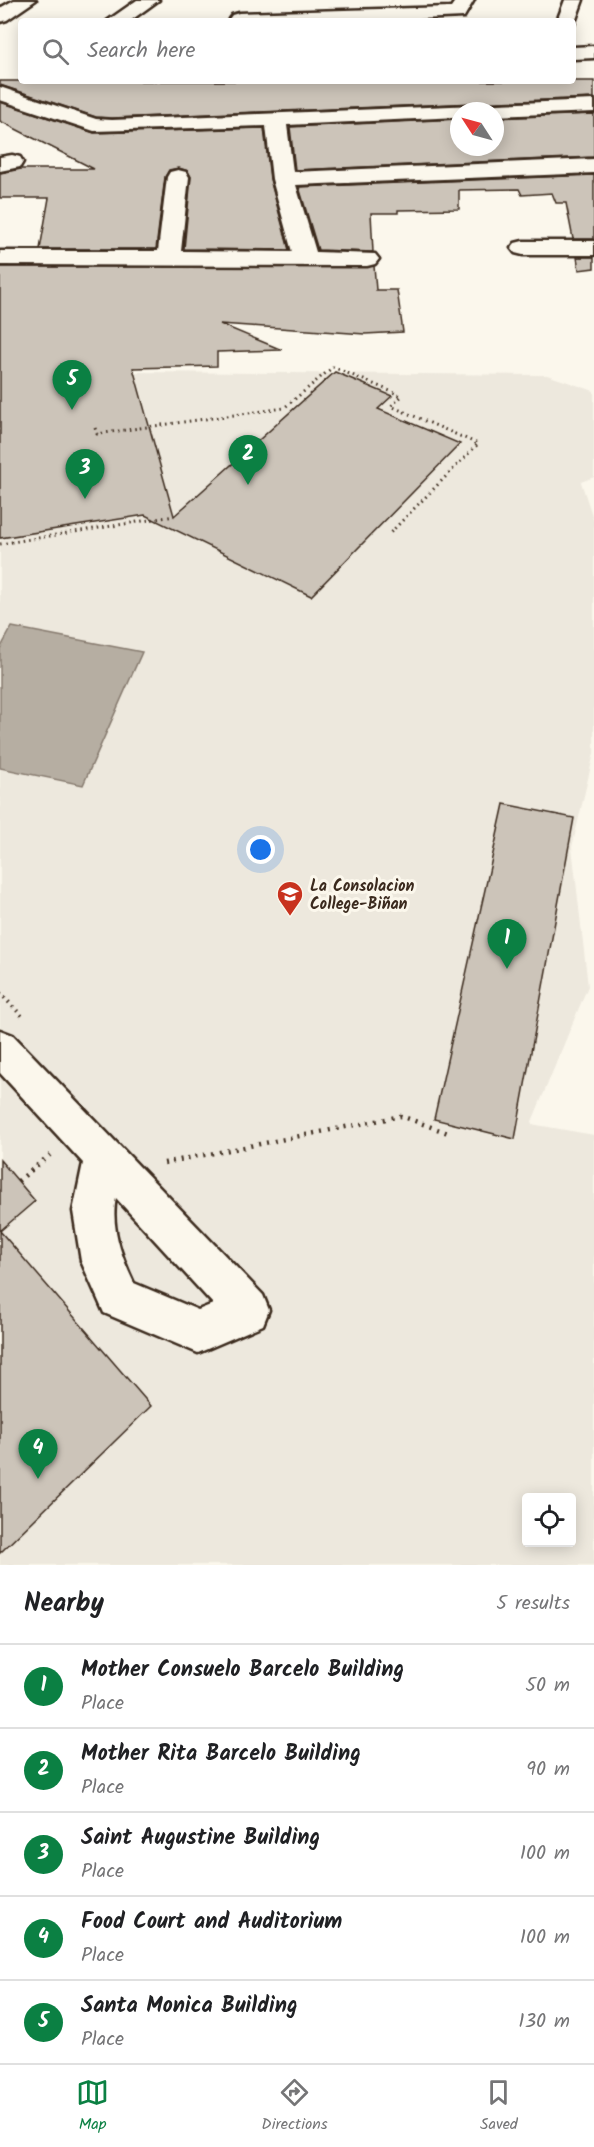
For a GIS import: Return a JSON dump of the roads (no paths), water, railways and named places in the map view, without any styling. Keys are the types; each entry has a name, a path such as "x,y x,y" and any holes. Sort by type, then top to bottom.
{"street":[{"path":"0,16 27,0"},
{"path":"122,18 150,0"},
{"path":"241,18 266,0"},
{"path":"301,18 457,13 465,0"},
{"path":"568,18 574,0"},
{"path":"576,53 594,52"},
{"path":"0,92 18,81"},
{"path":"0,92 94,125 450,111"},
{"path":"504,106 549,99 594,106"},
{"path":"276,119 283,179 306,258"},
{"path":"283,179 594,166"},
{"path":"169,258 178,177"},
{"path":"523,248 594,248"},
{"path":"0,258 367,259"},
{"path":"0,1047 92,1144"}],"place":[{"name":"Santa Monica Building","path":"72,410"},
{"name":"Mother Rita Barcelo Building","path":"248,485"},
{"name":"Saint Augustine Building","path":"85,499"},
{"name":"La Consolacion College-Biñan","path":"290,917"},
{"name":"Mother Consuelo Barcelo Building","path":"507,969"},
{"name":"Food Court and Auditorium","path":"38,1479"}]}
